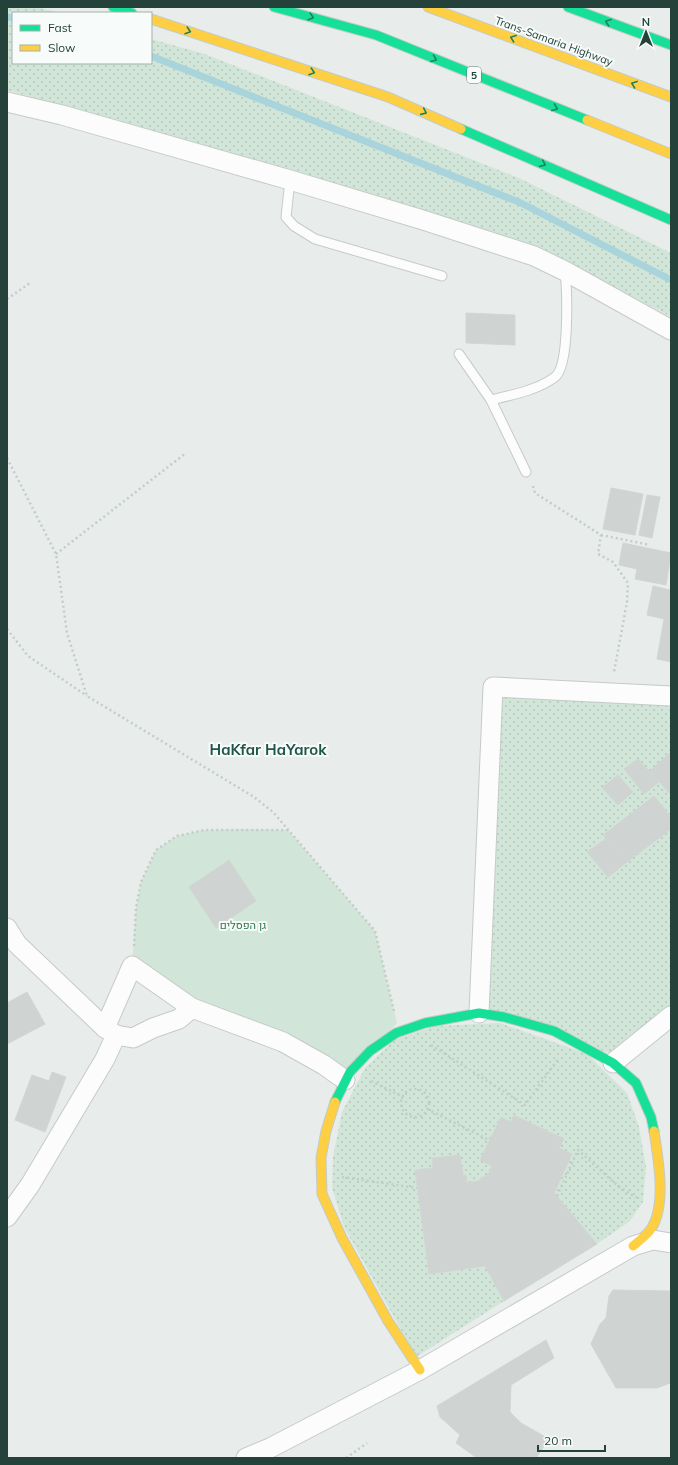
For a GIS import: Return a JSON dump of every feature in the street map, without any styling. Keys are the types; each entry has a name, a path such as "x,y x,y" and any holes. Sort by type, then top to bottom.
{"main road":[{"path":"113,7 129,12"},
{"name":"5","path":"274,7 376,35 671,154"},
{"name":"Trans-Samaria Highway","path":"428,7 671,97"},
{"path":"568,7 671,45"},
{"path":"152,19 388,97 671,220"},
{"path":"420,1370 388,1321 342,1238 322,1194 321,1158 326,1131 336,1098 348,1075 370,1051 396,1033 425,1023 479,1013 504,1017 554,1031 572,1040 613,1063 636,1083 651,1117 660,1187 659,1209 651,1229 633,1246"}],"street":[{"path":"7,102 70,117 290,180 423,220 534,256 565,271 671,330"},
{"path":"479,1013 493,687 671,696"},
{"path":"7,928 17,944 111,1031 133,1038 153,1028 179,1019 192,1008"},
{"path":"7,1217 30,1185 105,1059 111,1031 132,966 192,1008 283,1042 324,1065 348,1075"},
{"path":"613,1063 671,1016"},
{"path":"246,1458 270,1448 420,1370 633,1246 652,1240 671,1243"}],"lane":[{"path":"290,180 286,217 294,226 315,239 442,276"},
{"path":"491,400 533,389 556,376 562,361 566,337 568,304 565,271"},
{"path":"459,354 491,400 526,472"}],"path":[{"path":"7,299 30,283"},
{"path":"56,554 186,452"},
{"path":"7,458 56,554 67,633 87,696"},
{"path":"526,472 536,493 601,535 650,545"},
{"path":"601,535 598,554 613,562 628,583 627,602 610,692"},
{"path":"7,629 28,656 87,696 254,797 273,812 375,931"},
{"path":"132,966 136,908 141,882 156,850 177,836 204,830 288,830"},
{"path":"525,1105 572,1040"},
{"path":"348,1075 403,1097"},
{"path":"413,1090 421,1091 429,1101 425,1113 415,1117 407,1114 402,1108 401,1101 403,1097 405,1093 413,1090"},
{"path":"427,1109 487,1139"},
{"path":"558,1196 578,1150 618,1186 643,1202"},
{"path":"321,1174 417,1188"},
{"path":"346,1458 367,1443"}],"green space":[{"path":"7,7 37,7 55,12 12,12 12,64 152,64 152,39 205,54 519,178 671,253 671,317 542,248 344,186 7,90"},
{"path":"493,694 630,699 671,705 671,1008 609,1053 483,1009"},
{"name":"גן הפסלים","path":"204,830 288,830 375,931 397,1023 351,1070 192,1008 132,966 136,908 141,882 156,850 177,836"},
{"path":"500,1023 587,1054 627,1093 639,1127 646,1167 643,1202 630,1221 597,1244 554,1193 572,1154 559,1148 564,1139 515,1115 489,1173 478,1181 467,1183 463,1175 460,1155 432,1158 433,1168 415,1170 429,1274 485,1266 504,1301 416,1357 344,1227 332,1188 333,1157 342,1112 365,1068 394,1040 436,1026"}],"building":[{"path":"466,313 515,315 515,345 466,343"},
{"path":"611,488 643,494 635,535 603,529"},
{"path":"647,495 660,497 652,538 639,535"},
{"path":"623,543 671,553 666,585 635,579 637,569 619,565"},
{"path":"671,583 671,662 657,659 664,619 647,615 653,586 670,590"},
{"path":"671,752 671,795 650,771"},
{"path":"638,759 659,782 644,794 624,769"},
{"path":"618,775 633,792 618,805 602,788"},
{"path":"654,796 671,817 671,829 627,862 603,835"},
{"path":"606,839 627,862 608,877 587,852"},
{"path":"229,860 256,901 216,928 189,887"},
{"path":"27,992 45,1024 7,1044 7,1003"},
{"path":"52,1072 66,1077 45,1132 15,1120 32,1075 49,1081"},
{"path":"514,1115 564,1139 559,1148 572,1154 554,1193 597,1244 504,1301 485,1266 429,1274 415,1170 433,1168 432,1158 460,1155 463,1175 466,1175 467,1183 478,1181 489,1173 492,1166 480,1160 501,1117 511,1122"},
{"path":"613,1290 671,1291 670,1383 657,1388 616,1388 591,1344 600,1324 606,1318 609,1296"},
{"path":"546,1340 554,1358 511,1385 510,1412 521,1423 549,1439 536,1458 477,1458 456,1443 460,1435 440,1417 437,1406"}],"waterway":[{"path":"7,17 12,18"},
{"path":"152,56 521,203 671,280"}],"traffic: fast":[{"path":"113,7 129,12"},
{"path":"274,7 376,35 587,120"},
{"path":"568,7 671,45"},
{"path":"461,129 671,220"},
{"path":"335,1102 350,1072 370,1051 396,1033 425,1023 479,1013 504,1017 554,1031 613,1063 636,1083 651,1117 654,1131"}],"traffic: slow":[{"path":"428,7 671,97"},
{"path":"152,19 388,97 461,129"},
{"path":"587,120 671,154"},
{"path":"335,1102 326,1131 321,1158 322,1194 342,1238 388,1321 420,1370"},
{"path":"633,1246 651,1229 656,1219 659,1207 660,1181 654,1131"}],"district":[{"name":"HaKfar HaYarok","path":"268,749"}]}
